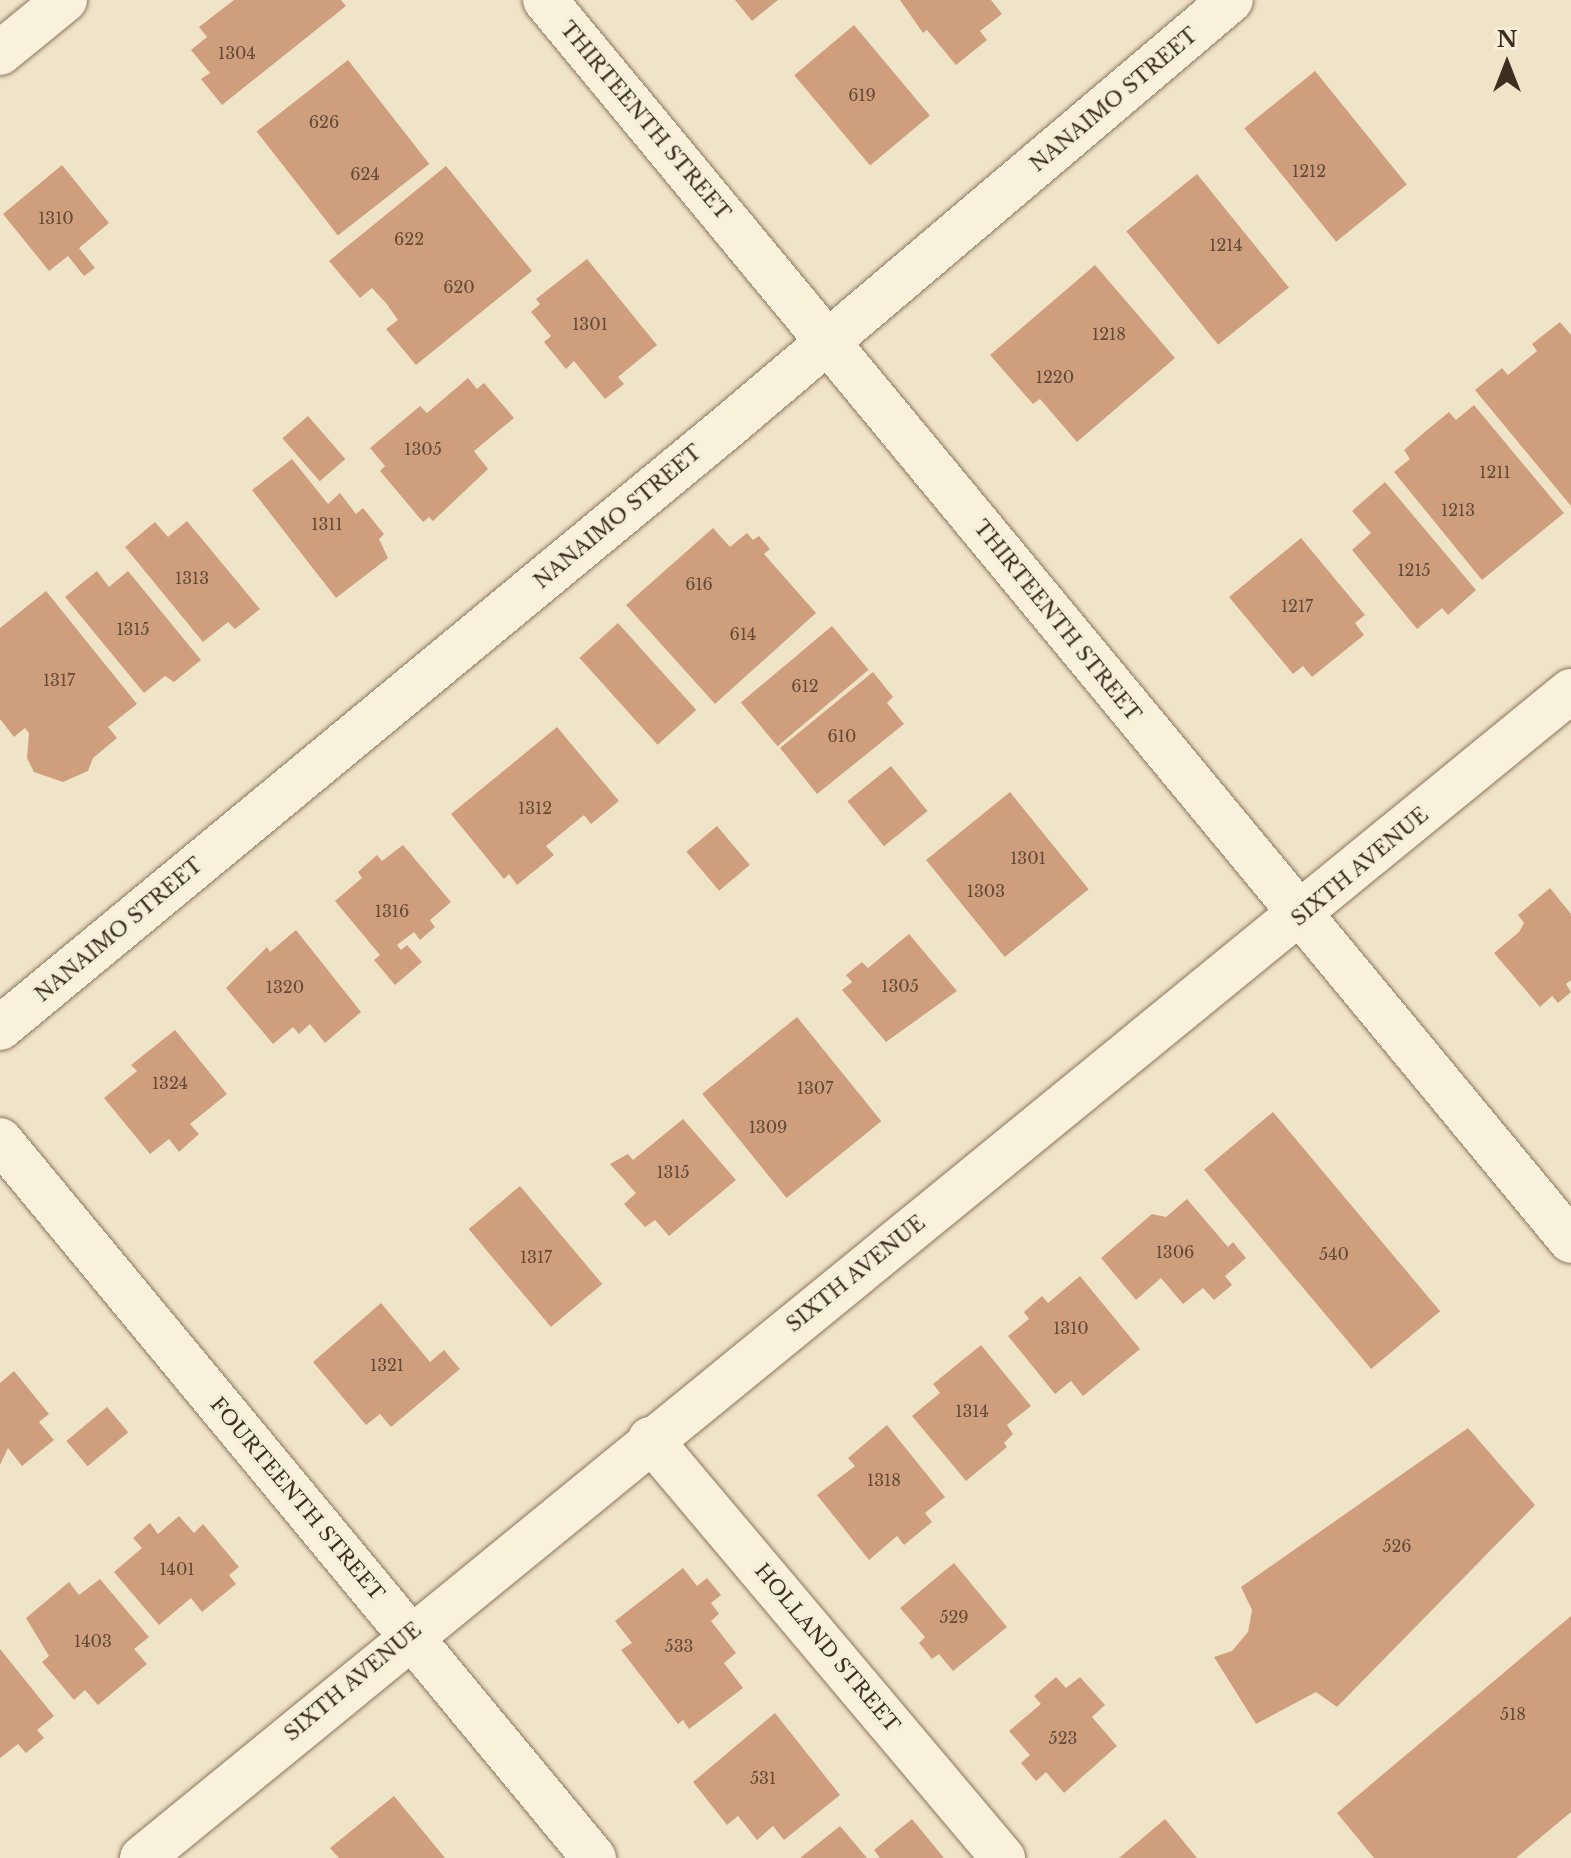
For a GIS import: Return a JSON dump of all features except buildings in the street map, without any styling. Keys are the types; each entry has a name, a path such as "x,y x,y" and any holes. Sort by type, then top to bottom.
{"street":[{"path":"0,53 65,0"},
{"name":"THIRTEENTH STREET","path":"545,0 1571,1241"},
{"name":"NANAIMO STREET","path":"0,1028 828,343 1231,0"},
{"name":"SIXTH AVENUE","path":"142,1858 650,1439 1301,916 1571,691"},
{"name":"FOURTEENTH STREET","path":"0,1140 594,1858"},
{"name":"HOLLAND STREET","path":"650,1439 1003,1858"}]}
